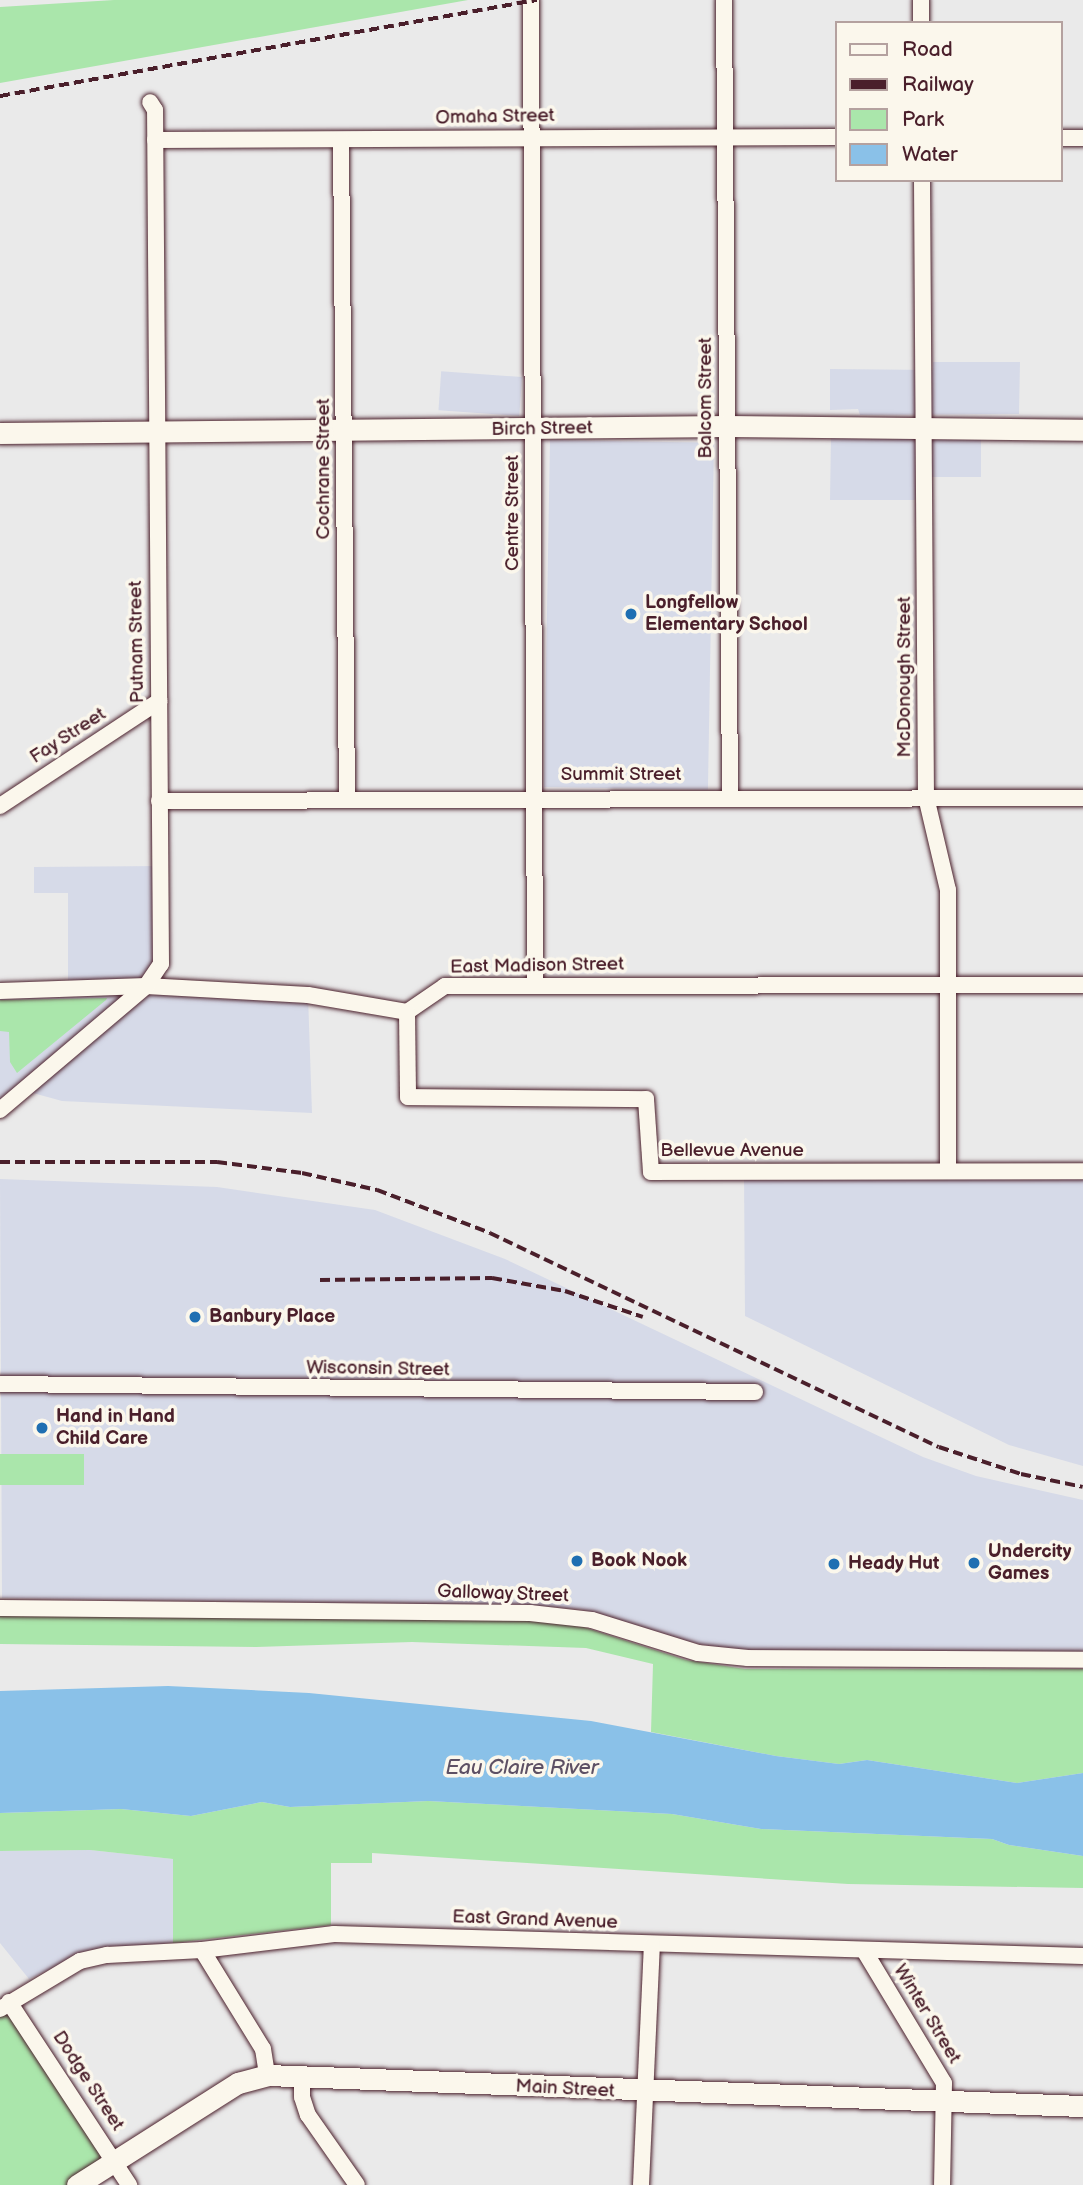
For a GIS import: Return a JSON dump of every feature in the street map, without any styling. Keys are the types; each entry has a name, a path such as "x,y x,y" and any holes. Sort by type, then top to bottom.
{"main road":[{"name":"Birch Street","path":"0,433 156,434 727,426 1083,430"},
{"name":"Main Street","path":"77,2185 238,2083 267,2075 646,2092 1083,2106"}],"street":[{"name":"Centre Street","path":"531,0 535,984"},
{"name":"Balcom Street","path":"724,0 730,796"},
{"path":"921,0 922,21"},
{"name":"Putnam Street","path":"0,1110 146,986 161,964 155,140 150,102"},
{"name":"Omaha Street","path":"155,140 834,137"},
{"path":"1062,138 1083,138"},
{"name":"Cochrane Street","path":"341,139 347,798"},
{"name":"McDonough Street","path":"922,182 926,797 948,890 948,1171"},
{"name":"Fay Street","path":"0,806 159,702"},
{"name":"Summit Street","path":"159,801 730,796 1083,798"},
{"name":"East Madison Street","path":"407,1012 445,986 1083,985"},
{"path":"0,991 146,986 308,995 407,1012"},
{"name":"Bellevue Avenue","path":"407,1012 408,1097 646,1099 651,1172 1083,1171"},
{"name":"Wisconsin Street","path":"0,1384 755,1392"},
{"name":"Galloway Street","path":"0,1608 530,1613 592,1620 698,1653 748,1658 1083,1660"},
{"name":"East Grand Avenue","path":"5,2005 80,1961 107,1955 202,1950 334,1934 865,1952 1083,1956"},
{"path":"641,2185 652,1945"},
{"path":"202,1950 263,2049 267,2075"},
{"name":"Winter Street","path":"865,1952 944,2083 942,2185"},
{"name":"Dodge Street","path":"5,2005 129,2185"},
{"path":"302,2077 302,2096 309,2115 357,2185"}],"shaded area":[{"path":"933,362 1020,362 1019,414 860,415 858,409 830,410 830,369 933,370"},
{"path":"441,371 522,377 519,416 438,410"},
{"path":"831,435 981,435 981,477 916,477 916,500 830,500"},
{"name":"Longfellow Elementary School","path":"550,440 714,443 708,790 544,787"},
{"path":"160,866 161,964 147,985 308,995 312,1113 62,1101 33,1093 0,1110 0,991 68,988 68,893 34,893 34,867"},
{"path":"1083,1171 1083,1466 1009,1445 745,1316 744,1172"},
{"name":"Banbury Place","path":"0,1179 217,1187 375,1210 505,1259 923,1457 976,1476 1083,1500 1083,1652 733,1650 690,1642 581,1609 539,1606 2,1598"},
{"path":"90,1850 173,1859 173,1943 90,1950 29,1979 0,1943 0,1851"}],"green space":[{"path":"114,0 468,0 0,83 0,7"},
{"path":"107,998 17,1073 10,1062 9,1032 0,1031 0,1000"},
{"path":"0,1454 84,1454 84,1485 0,1485"},
{"path":"0,1615 529,1620 577,1625 686,1660 745,1669 1083,1669 1083,1773 1017,1783 867,1760 839,1764 776,1756 651,1732 653,1664 586,1648 412,1642 256,1647 0,1644"},
{"path":"428,1801 672,1814 761,1829 992,1839 1009,1845 1083,1856 1083,1888 848,1884 372,1853 372,1863 331,1863 331,1925 173,1943 173,1859 90,1850 0,1851 0,1813 121,1809 191,1816 262,1802 290,1807"},
{"path":"9,2002 114,2160 77,2185 0,2185 0,2009"}],"water":[{"name":"Eau Claire River","path":"168,1686 309,1693 591,1721 776,1756 839,1764 867,1760 1017,1783 1083,1773 1083,1856 1009,1845 992,1839 761,1829 672,1814 428,1801 290,1807 262,1802 191,1816 121,1809 0,1813 0,1691"}],"railway":[{"path":"0,96 536,0"},
{"path":"0,1162 217,1162 302,1173 377,1190 490,1233 939,1447 1021,1474 1083,1487"},
{"path":"320,1280 492,1278 565,1291 643,1317"}],"place":[{"name":"Longfellow Elementary School","path":"631,614"},
{"name":"Banbury Place","path":"195,1317"},
{"name":"Hand in Hand Child Care","path":"42,1428"},
{"name":"Book Nook","path":"577,1561"},
{"name":"Undercity Games","path":"974,1563"},
{"name":"Heady Hut","path":"834,1564"}]}
